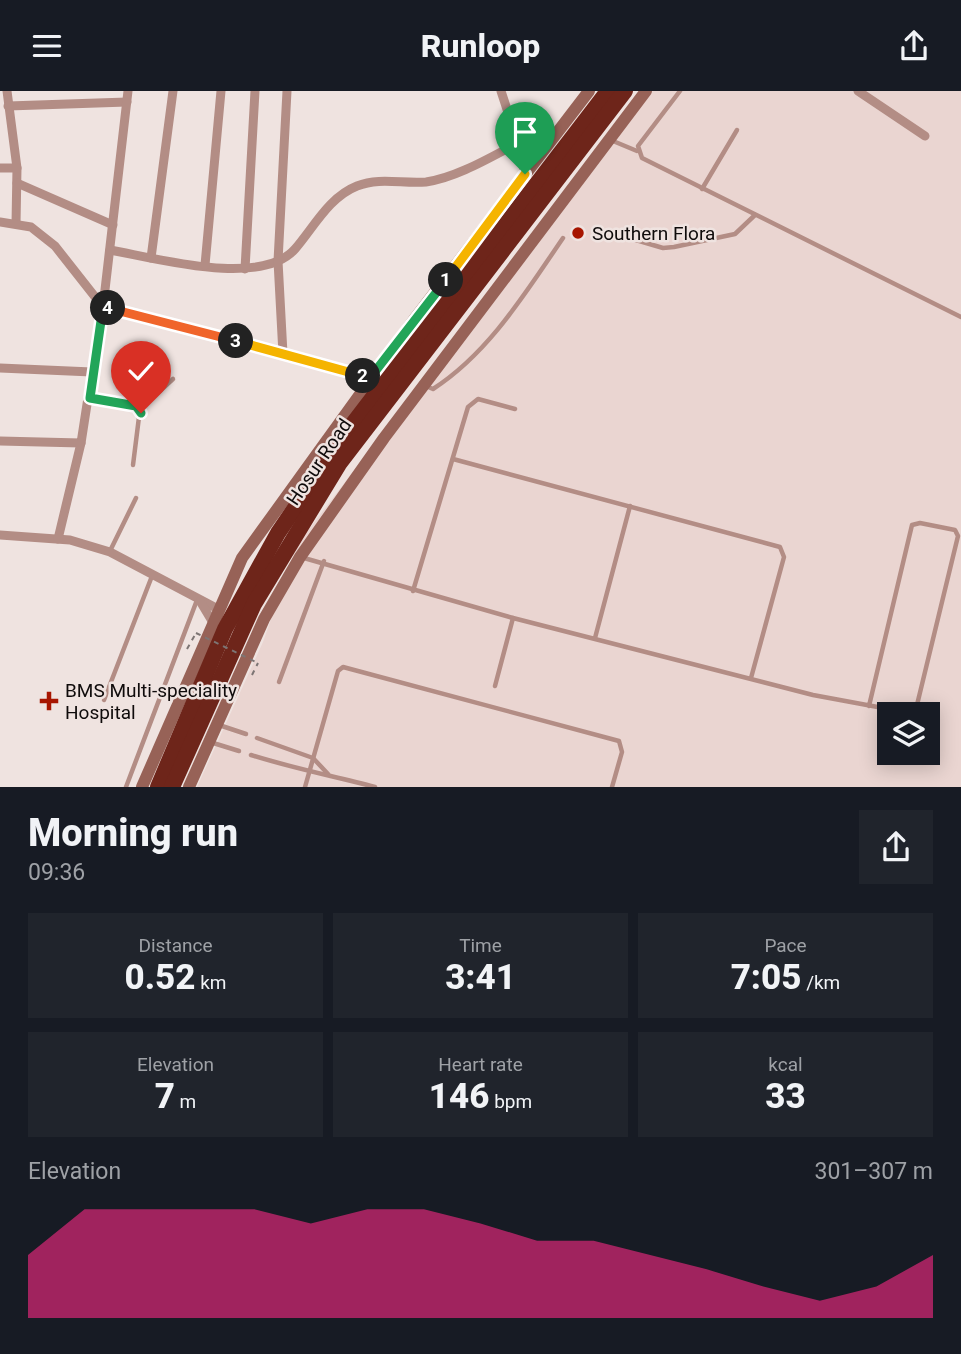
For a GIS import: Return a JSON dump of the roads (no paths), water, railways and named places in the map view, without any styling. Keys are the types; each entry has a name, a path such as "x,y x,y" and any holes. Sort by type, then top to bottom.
{"highway":[{"name":"Hosur Road","path":"158,787 225,629 278,533 323,464 608,91"},
{"name":"Hosur Road","path":"172,787 254,604 339,464 495,241 625,91"},
{"path":"495,241 520,259"}],"street":[{"path":"7,91 17,167 16,224"},
{"path":"83,91 83,104"},
{"path":"58,539 90,398 128,91"},
{"path":"151,258 173,91"},
{"path":"205,265 221,91"},
{"path":"245,269 255,91"},
{"path":"283,354 278,261 286,91"},
{"path":"500,91 518,143 525,174"},
{"path":"142,787 215,615 255,538 370,378 495,241 525,174 589,91"},
{"path":"189,787 215,723 264,619 300,557 423,385 646,91"},
{"path":"858,91 925,136"},
{"path":"8,106 127,102"},
{"path":"110,250 151,258 245,269 278,261 292,252 334,200 354,187 372,181 433,180 518,143"},
{"path":"0,168 17,167"},
{"path":"17,183 113,225"},
{"path":"0,222 31,227 55,246 103,307 370,378"},
{"path":"0,368 92,372"},
{"path":"0,441 81,443"},
{"path":"0,535 58,539 110,552 199,601 215,615"}],"lane":[{"path":"637,151 680,91"},
{"path":"702,189 737,130"},
{"path":"609,139 637,151 642,159 961,317"},
{"path":"619,235 653,246 674,247 735,234 755,215"},
{"path":"423,385 433,389 441,384 510,316 563,238"},
{"path":"133,465 140,409 173,379"},
{"path":"90,398 140,409"},
{"path":"413,591 468,407 478,398 515,409"},
{"path":"453,459 762,541 783,551 751,678"},
{"path":"110,552 136,498"},
{"path":"595,638 629,506"},
{"path":"300,557 324,561 413,591 513,618 751,678 869,706 911,713 916,709 958,536 955,530 920,523 912,525 869,706"},
{"path":"279,682 324,561"},
{"path":"104,700 152,576"},
{"path":"126,787 199,601"},
{"path":"495,686 513,618"},
{"path":"305,787 338,671 343,667 619,741 622,752 612,787"},
{"path":"215,723 246,734"},
{"path":"257,738 313,758 329,775"},
{"path":"208,741 239,751"},
{"path":"251,755 309,773 329,775 375,787"}],"place":[{"name":"Southern Flora","path":"578,233"},
{"name":"BMS Multi-speciality Hospital","path":"49,701"}]}
